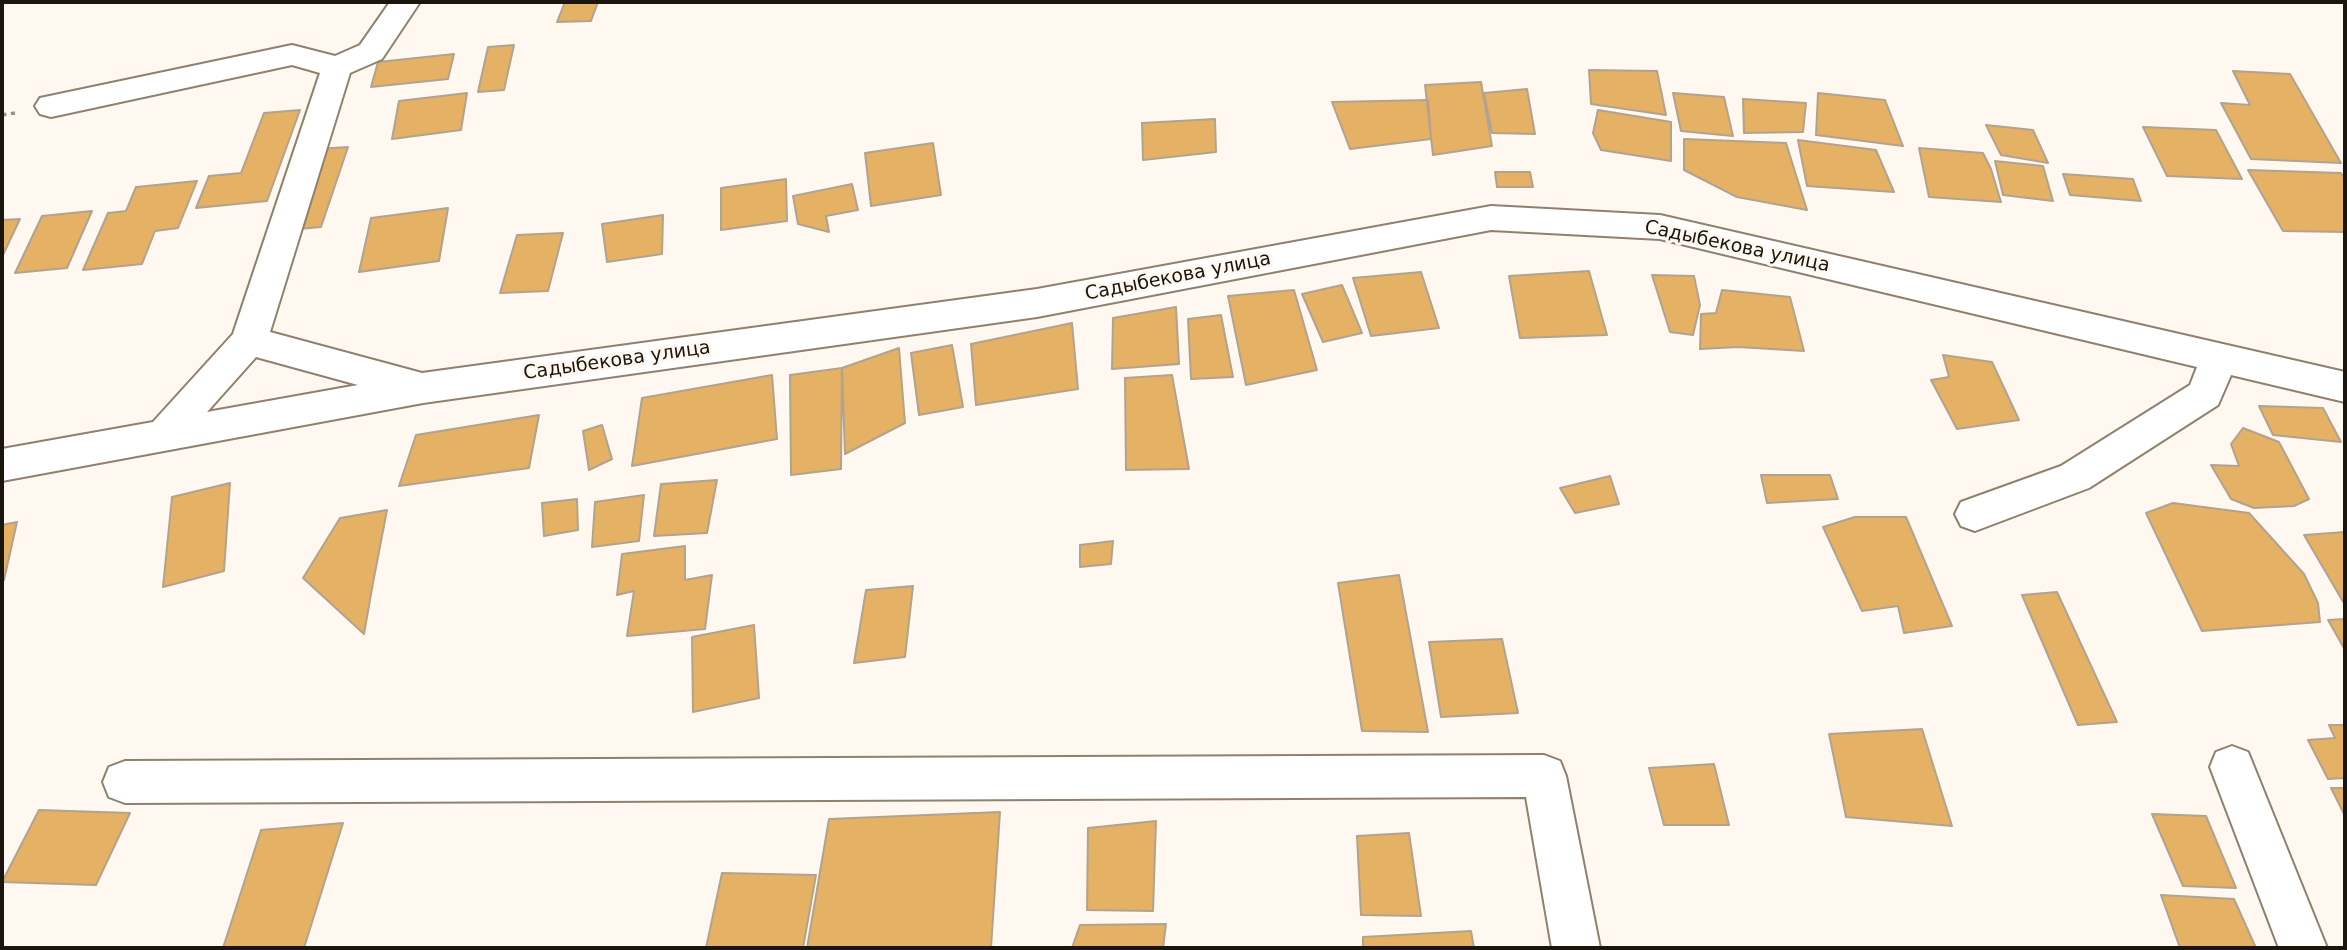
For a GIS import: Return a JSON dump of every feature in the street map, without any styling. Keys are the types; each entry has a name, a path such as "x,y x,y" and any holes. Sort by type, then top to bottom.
{"street":[{"path":"51,106 292,55 337,67 371,52 405,2"},
{"path":"163,435 249,341 337,67"},
{"name":"Садыбекова улица","path":"2,465 423,388 1037,303 1491,218 1660,227 2345,387"},
{"path":"249,341 423,388"},
{"path":"1975,513 2075,477 2205,394 2219,358"},
{"path":"2232,767 2303,948"},
{"path":"125,782 1545,776 1576,948"}],"building":[{"path":"565,2 598,2 591,21 557,22"},
{"path":"514,45 504,90 478,92 488,47"},
{"path":"454,54 448,79 371,87 378,62"},
{"path":"1589,70 1657,71 1666,115 1591,104"},
{"path":"2233,71 2290,74 2341,163 2251,159 2221,103 2250,105"},
{"path":"1481,82 1492,146 1433,155 1425,85"},
{"path":"1527,89 1535,134 1492,133 1484,93"},
{"path":"467,93 461,130 392,139 399,101"},
{"path":"1673,93 1724,97 1733,136 1681,131"},
{"path":"1818,93 1885,100 1903,146 1816,135"},
{"path":"1743,99 1806,103 1803,132 1744,133"},
{"path":"1428,100 1431,139 1350,149 1332,102"},
{"path":"300,110 267,201 196,208 209,176 241,173 264,113"},
{"path":"1598,110 1671,122 1671,161 1601,150 1593,133"},
{"path":"1215,119 1216,152 1143,160 1142,123"},
{"path":"1986,125 2033,130 2048,163 2001,155"},
{"path":"2143,127 2216,130 2242,179 2167,176"},
{"path":"1684,139 1786,143 1807,210 1737,197 1684,170"},
{"path":"1798,140 1876,150 1894,192 1807,186"},
{"path":"933,143 941,195 871,206 865,153"},
{"path":"348,147 321,227 288,230 317,149"},
{"path":"1919,148 1983,153 2001,202 1929,197"},
{"path":"1995,161 2043,166 2053,201 2003,195"},
{"path":"2248,170 2341,173 2345,179 2345,232 2283,231"},
{"path":"1495,172 1530,172 1533,187 1497,187"},
{"path":"2063,174 2133,179 2141,201 2070,195"},
{"path":"786,179 787,221 721,230 721,188"},
{"path":"197,181 178,228 155,231 142,264 83,270 108,213 126,211 136,187"},
{"path":"852,184 858,210 826,216 829,232 798,224 793,196"},
{"path":"448,208 439,261 359,272 371,218"},
{"path":"92,211 67,268 15,273 42,216"},
{"path":"663,215 662,254 607,262 602,224"},
{"path":"20,219 2,257 2,220"},
{"path":"563,233 548,291 500,293 517,235"},
{"path":"1589,271 1607,335 1520,338 1509,276"},
{"path":"1421,272 1439,328 1371,336 1353,278"},
{"path":"1652,275 1694,276 1700,305 1693,335 1670,332"},
{"path":"1342,285 1362,333 1323,342 1302,294"},
{"path":"1294,290 1317,370 1246,385 1228,296"},
{"path":"1722,290 1790,297 1804,351 1738,347 1700,349 1701,314 1716,313"},
{"path":"1176,307 1179,364 1112,369 1113,318"},
{"path":"1221,315 1233,377 1191,379 1188,319"},
{"path":"1072,323 1078,389 976,405 971,344"},
{"path":"952,345 963,407 919,415 911,353"},
{"path":"899,348 905,423 845,454 842,368"},
{"path":"1943,355 1992,362 2019,420 1957,429 1931,380 1949,377"},
{"path":"842,368 841,469 791,475 790,375"},
{"path":"772,375 777,439 632,466 642,398"},
{"path":"1172,375 1189,469 1126,470 1125,378"},
{"path":"2259,406 2323,408 2341,442 2273,435"},
{"path":"539,415 529,468 399,486 416,435"},
{"path":"602,425 612,459 589,470 583,431"},
{"path":"2243,428 2279,442 2309,499 2294,506 2254,508 2231,499 2211,465 2239,466 2231,444"},
{"path":"1761,475 1830,475 1838,499 1767,503"},
{"path":"1610,476 1619,504 1575,513 1560,488"},
{"path":"717,480 707,533 654,536 661,484"},
{"path":"230,483 224,571 163,587 172,497"},
{"path":"644,495 639,541 592,547 595,502"},
{"path":"577,499 578,530 544,536 542,503"},
{"path":"2173,503 2249,513 2304,574 2318,603 2320,622 2202,631 2146,513"},
{"path":"387,510 364,634 303,578 340,518"},
{"path":"1855,517 1906,517 1952,626 1904,633 1898,606 1862,611 1823,527"},
{"path":"17,522 4,580 2,580 2,525"},
{"path":"2345,532 2345,605 2304,535"},
{"path":"1113,541 1111,564 1080,567 1080,545"},
{"path":"685,546 685,580 712,575 705,629 627,636 634,591 617,595 622,554"},
{"path":"1399,575 1428,732 1362,731 1338,583"},
{"path":"913,586 905,657 854,663 866,590"},
{"path":"2057,592 2117,722 2078,725 2022,595"},
{"path":"2345,619 2345,650 2328,620"},
{"path":"754,625 759,698 693,712 692,637"},
{"path":"1502,639 1518,713 1441,717 1429,642"},
{"path":"2329,725 2345,725 2345,778 2328,779 2308,740 2335,738"},
{"path":"1922,729 1952,826 1846,817 1829,734"},
{"path":"1714,764 1729,825 1664,825 1649,768"},
{"path":"2331,788 2345,788 2345,816"},
{"path":"39,810 130,813 96,885 2,882"},
{"path":"1000,812 991,948 807,948 829,819"},
{"path":"2152,814 2206,816 2236,888 2183,886"},
{"path":"1156,821 1153,911 1087,910 1088,828"},
{"path":"343,823 304,948 223,948 261,830"},
{"path":"1409,833 1421,916 1361,915 1357,836"},
{"path":"722,873 816,875 803,948 706,948"},
{"path":"2161,895 2234,899 2256,948 2180,948"},
{"path":"1166,924 1163,948 1072,948 1080,925"},
{"path":"1471,931 1474,948 1363,948 1363,937"}]}
